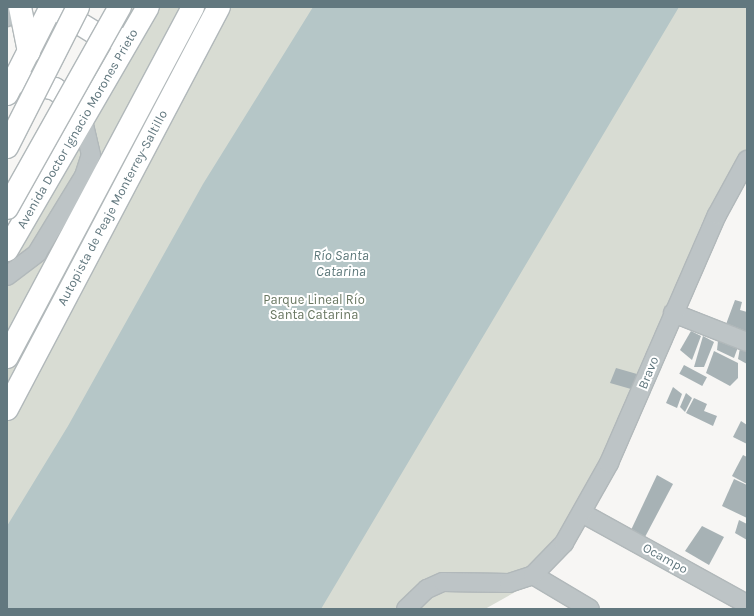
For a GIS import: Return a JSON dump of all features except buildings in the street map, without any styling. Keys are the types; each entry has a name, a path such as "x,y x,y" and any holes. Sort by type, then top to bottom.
{"main road":[{"path":"20,7 29,52"},
{"path":"85,117 55,89 11,87 52,7 96,33 129,40"},
{"path":"7,147 78,7"},
{"name":"Avenida Doctor Ignacio Morones Prieto","path":"7,208 120,7"},
{"name":"Avenida Doctor Ignacio Morones Prieto","path":"7,250 148,7"},
{"name":"Autopista de Peaje Monterrey-Saltillo","path":"7,358 193,7"},
{"name":"Autopista de Peaje Monterrey-Saltillo","path":"7,409 219,7"}],"street":[{"path":"7,17 15,7"},
{"path":"7,276 37,253 84,176 91,154 85,117"},
{"name":"Bravo","path":"406,609 427,589 443,582 509,583 533,575 559,549 582,513 643,390 673,313 747,160"},
{"path":"673,313 747,342"},
{"name":"Ocampo","path":"582,513 747,604"},
{"path":"533,575 590,609"}],"green space":[{"name":"Parque Lineal Río Santa Catarina","path":"107,7 747,7 747,151 703,221 599,469 535,581 485,609 7,609 7,246 91,35"}],"water":[{"name":"Río Santa Catarina","path":"313,7 679,7 321,609 7,609 7,526 68,426 203,184"}]}
